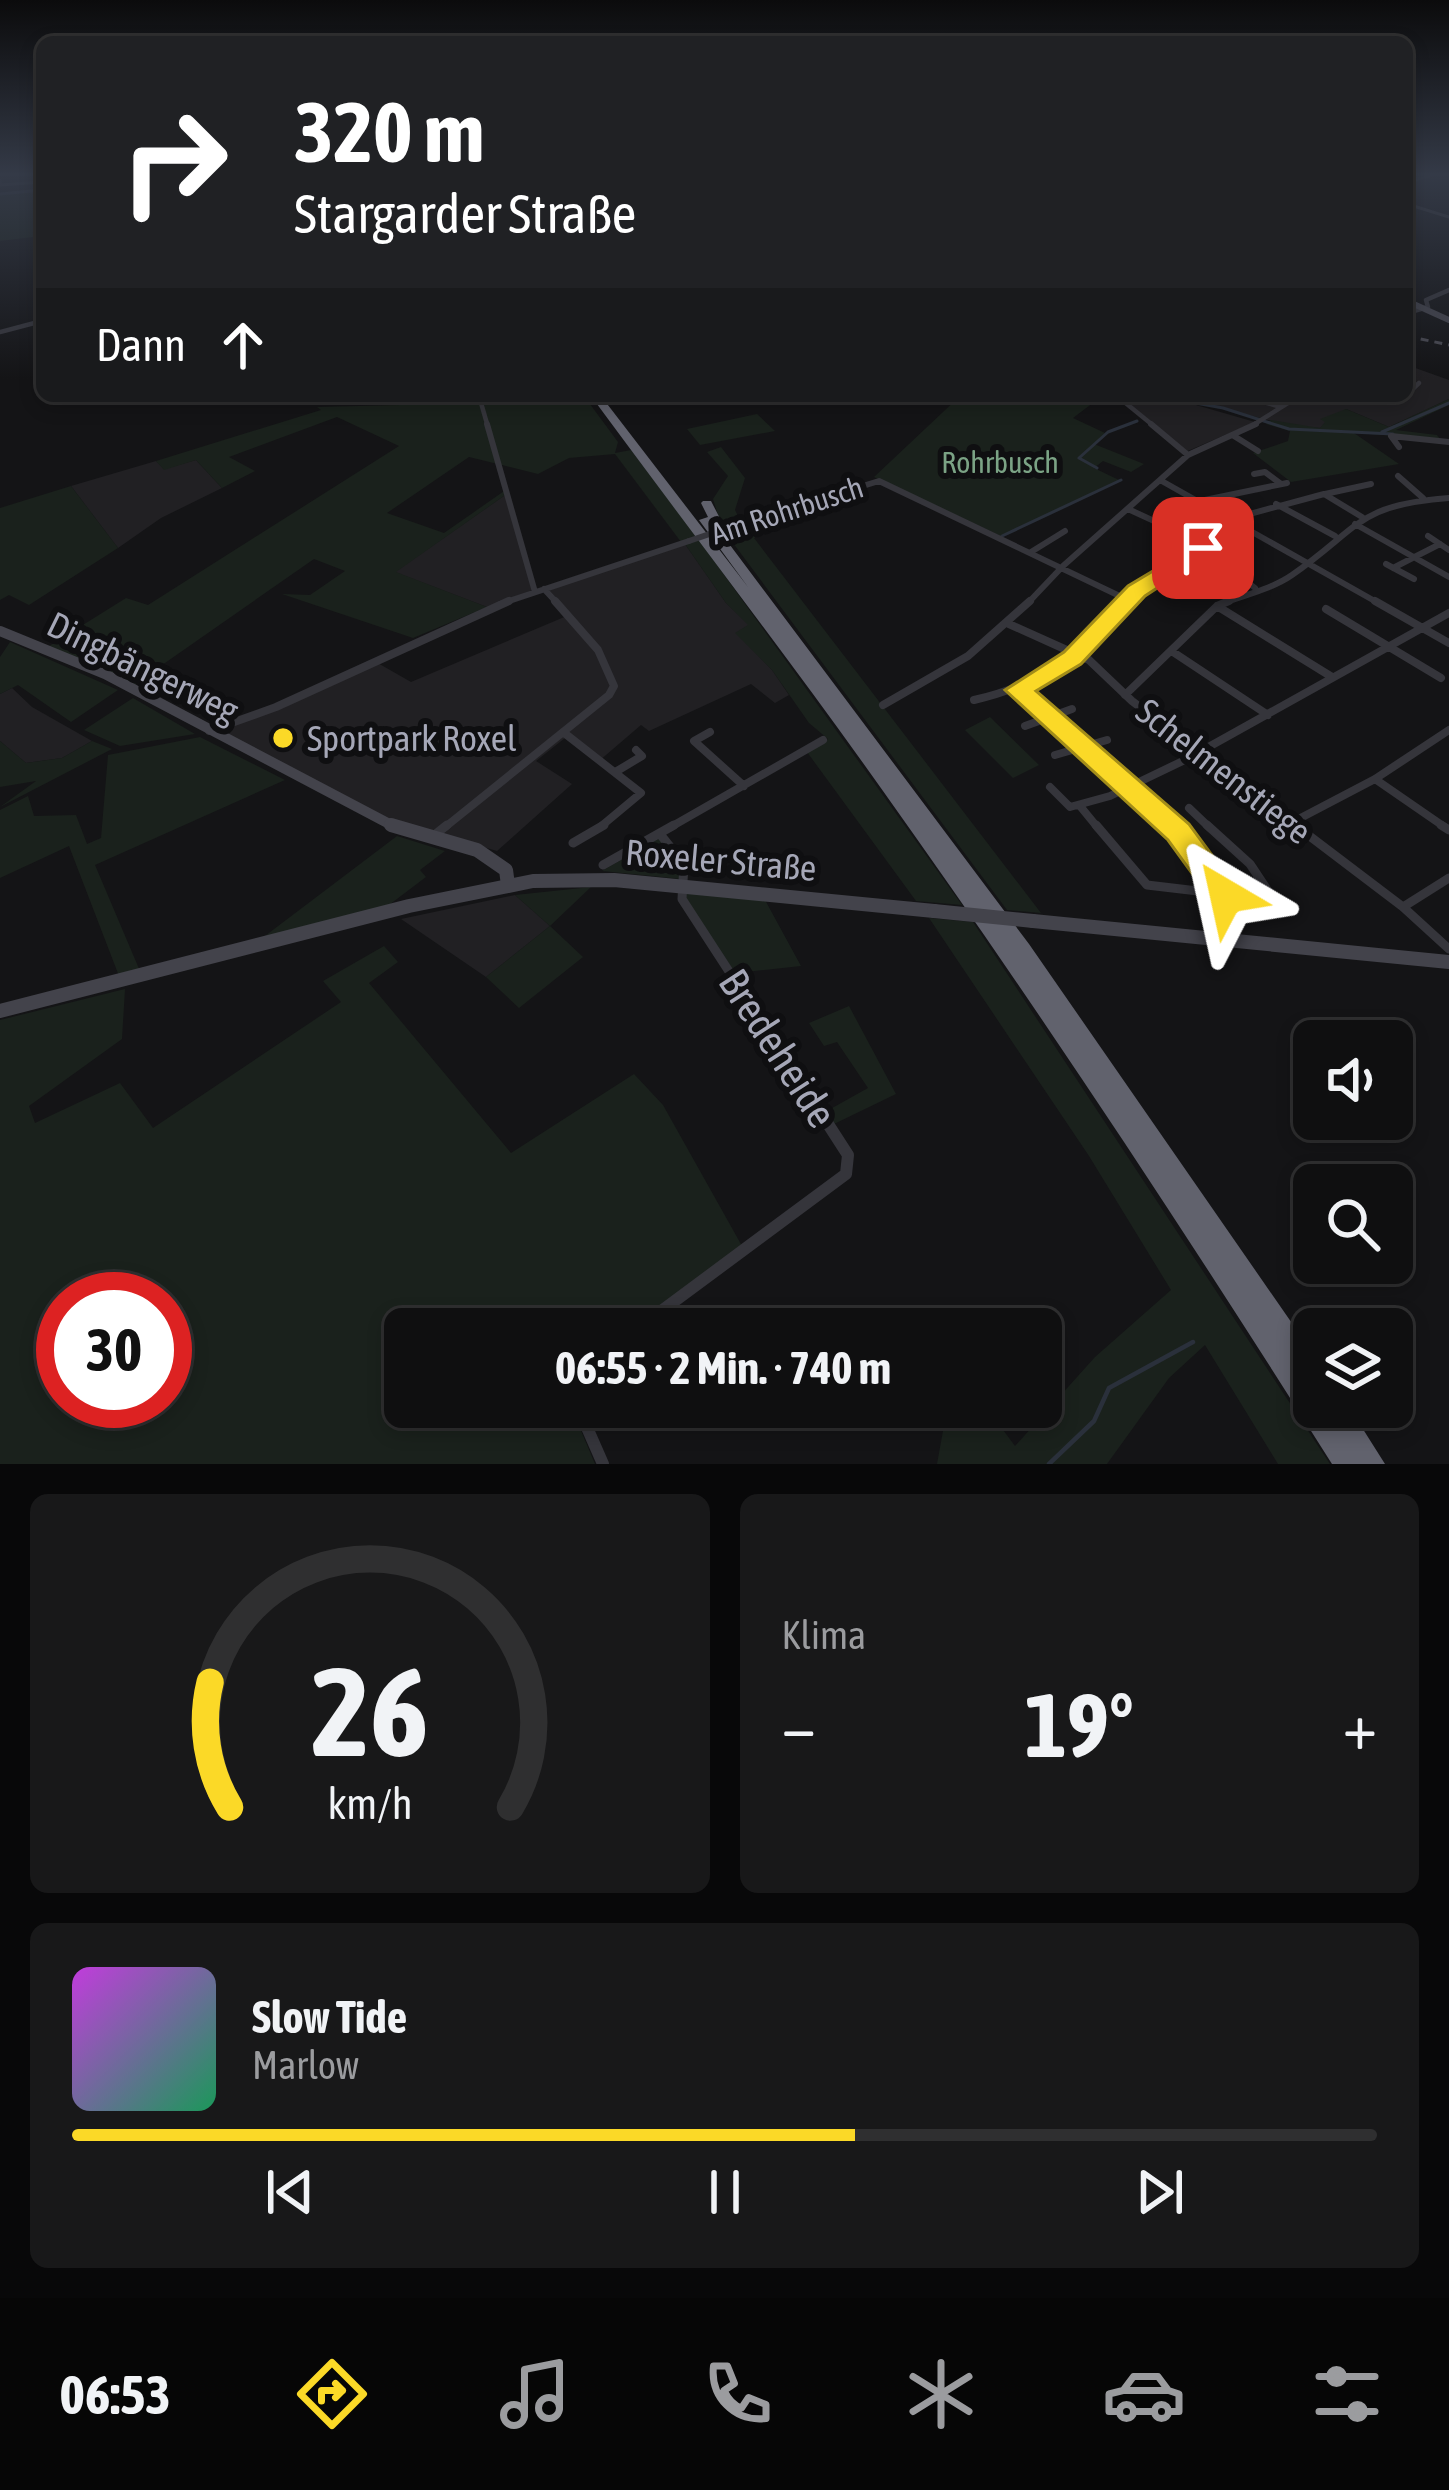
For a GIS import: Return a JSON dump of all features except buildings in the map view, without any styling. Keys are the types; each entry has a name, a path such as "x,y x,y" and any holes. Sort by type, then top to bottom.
{"highway":[{"path":"603,402 1007,954 1347,1464"},
{"path":"604,402 732,554 1022,949 1293,1346"},
{"path":"707,503 732,554"},
{"path":"1348,1428 1372,1464"}],"main road":[{"path":"1413,304 1449,320"},
{"name":"Dingbängerweg","path":"0,631 105,674 208,732 429,839 491,856 506,870 508,885"},
{"name":"Roxeler Straße","path":"0,1011 508,885 586,879 1446,958"}],"street":[{"path":"1413,311 1449,290"},
{"path":"0,332 36,323"},
{"path":"1413,390 1419,383"},
{"path":"429,839 609,695 613,680 598,650 539,590 481,402"},
{"path":"1124,402 1188,454"},
{"path":"1264,402 1283,407"},
{"path":"883,705 968,656 1009,623 1063,566 1188,454 1263,421 1290,402"},
{"path":"1232,435 1258,451"},
{"path":"1399,447 1391,436 1448,444"},
{"path":"1199,501 1285,484 1265,472 1254,474"},
{"path":"1398,476 1424,499"},
{"path":"1160,480 1449,643"},
{"name":"Am Rohrbusch","path":"208,732 276,707 415,640 539,590 879,481 1128,600"},
{"path":"1191,538 1276,504 1371,484"},
{"path":"1324,494 1362,517"},
{"path":"1126,695 1217,606 1288,578 1304,560 1362,517 1385,506 1448,499"},
{"path":"1276,504 1336,537"},
{"path":"1128,509 1191,538 1256,589"},
{"path":"1354,524 1449,578"},
{"path":"1031,552 1065,531"},
{"path":"1428,536 1449,550"},
{"path":"1414,579 1390,566 1439,544"},
{"path":"974,700 1018,690 1078,653 1128,600 1203,548"},
{"path":"1217,606 1334,678"},
{"path":"1326,609 1441,678"},
{"path":"1050,787 1070,807 1131,786 1201,754 1384,645 1449,613"},
{"name":"Schelmenstiege","path":"1009,623 1078,653 1201,754 1403,907 1431,933 1446,958"},
{"path":"1172,652 1268,715"},
{"path":"1018,690 1178,832 1226,896"},
{"path":"1025,726 1072,709"},
{"path":"1291,823 1375,779 1449,730"},
{"path":"563,732 641,794 610,814 614,818 573,843"},
{"path":"710,732 694,741 744,786"},
{"path":"603,865 823,740"},
{"path":"1055,755 1107,740"},
{"path":"617,771 642,756 636,750"},
{"path":"1375,779 1449,830"},
{"path":"1080,806 1142,882 1274,900 1250,864 1189,808"},
{"path":"1178,832 1205,826"},
{"path":"660,834 684,864 683,886"},
{"path":"1403,907 1449,878"},
{"name":"Bredeheide","path":"666,1308 807,1205 846,1174 849,1166 848,1155 682,898 683,886"},
{"path":"587,1428 603,1464"}],"shaded area":[{"path":"1413,367 1449,380 1449,399 1389,427 1346,409 1320,428 1291,426 1198,402 1413,402"},
{"path":"1126,402 1196,405 1255,422 1183,453"},
{"path":"196,460 222,488 161,518 118,548 71,486 156,461 164,469"},
{"path":"508,493 533,590 487,607 395,572"},
{"path":"685,544 726,603 749,625 736,633 789,695 775,703 751,684 649,731 641,725 599,761 565,738 536,761 572,784 497,851 436,833 417,833 214,732 376,662 411,682 569,615 547,589"},
{"path":"12,688 32,707 92,741 62,758 26,763 0,741 0,694"},
{"path":"515,895 550,926 486,977 401,919"}],"green space":[{"path":"1449,399 1449,405 1396,430 1440,439 1354,433 1399,464 1291,482 1253,453 1288,441 1290,431 1266,424 1271,420 1320,428 1325,422 1320,419 1346,409 1389,427"},
{"path":"588,402 618,442 615,453 631,450 697,537 681,542 615,454 569,458 538,474 469,457 387,513 444,533 507,489 508,493 396,572 487,607 413,638 282,594 310,595 345,571 314,559 132,686 46,648 126,598 148,605 399,446 337,417 229,457 255,471 222,488 196,460 164,470 156,461 321,410 317,407"},
{"name":"Rohrbusch","path":"954,402 1094,402 1073,418 1105,433 1094,444 1144,464 1131,472 1103,461 1094,468 1119,480 1001,536 874,477"},
{"path":"757,414 775,431 700,445 687,429"},
{"path":"721,447 745,478 735,510 741,522 722,528 713,499 728,476 707,452"},
{"path":"71,486 118,548 29,605 9,595 0,600 0,508"},
{"path":"787,511 794,516 754,538 1041,913 1007,910 724,531"},
{"path":"699,540 962,905 916,901 807,752 828,739 809,723 772,670 735,633 748,625 726,603 685,544"},
{"path":"10,642 118,690 71,722 18,685 0,694 0,657"},
{"path":"133,698 195,734 120,746 84,730"},
{"path":"990,717 1039,765 1013,778 965,730"},
{"path":"200,737 285,780 95,865 140,971 119,976 69,846 0,878 0,810 28,796 34,816 76,815 87,844 101,838 108,755"},
{"path":"0,741 26,763 62,758 92,741 112,749 0,807 36,781 0,787"},
{"path":"397,836 445,851 420,870 426,877 385,908 257,942"},
{"path":"659,838 679,863 681,879 602,871"},
{"path":"591,887 550,926 515,895"},
{"path":"681,892 765,900 801,966 735,973"},
{"path":"929,918 973,922 1293,1408 1293,1428 1306,1428 1330,1464 1278,1464 1205,1345 1169,1378 1107,1464 937,1464 944,1428 1002,1428 1015,1446 1031,1428 1062,1428 1062,1394 1095,1357 1171,1290 1089,1156"},
{"path":"550,926 583,957 519,1008 486,977"},
{"path":"384,946 398,962 369,983 511,1153 634,1074 663,1105 742,1246 658,1308 384,1308 384,1428 580,1428 595,1464 0,1464 0,1020 125,989 122,1039 29,1106 35,1123 120,1083 153,1128 341,1002 323,981"},
{"path":"849,1006 896,1094 834,1124 825,1112 868,1088 837,1042 824,1046 809,1023"}],"waterway":[{"path":"1190,402 1289,429 1393,434"},
{"path":"1382,432 1449,403"},
{"path":"1097,468 1079,458 1108,432 1137,421"},
{"path":"1002,536 1121,480"},
{"path":"1049,1464 1094,1421 1109,1388 1193,1342"}],"railway":[{"path":"1413,337 1449,345"}],"place":[{"name":"Sportpark Roxel","path":"283,738"}],"route":[{"path":"1203,548 1136,591 1072,658 1018,690 1178,832 1226,896"}]}
